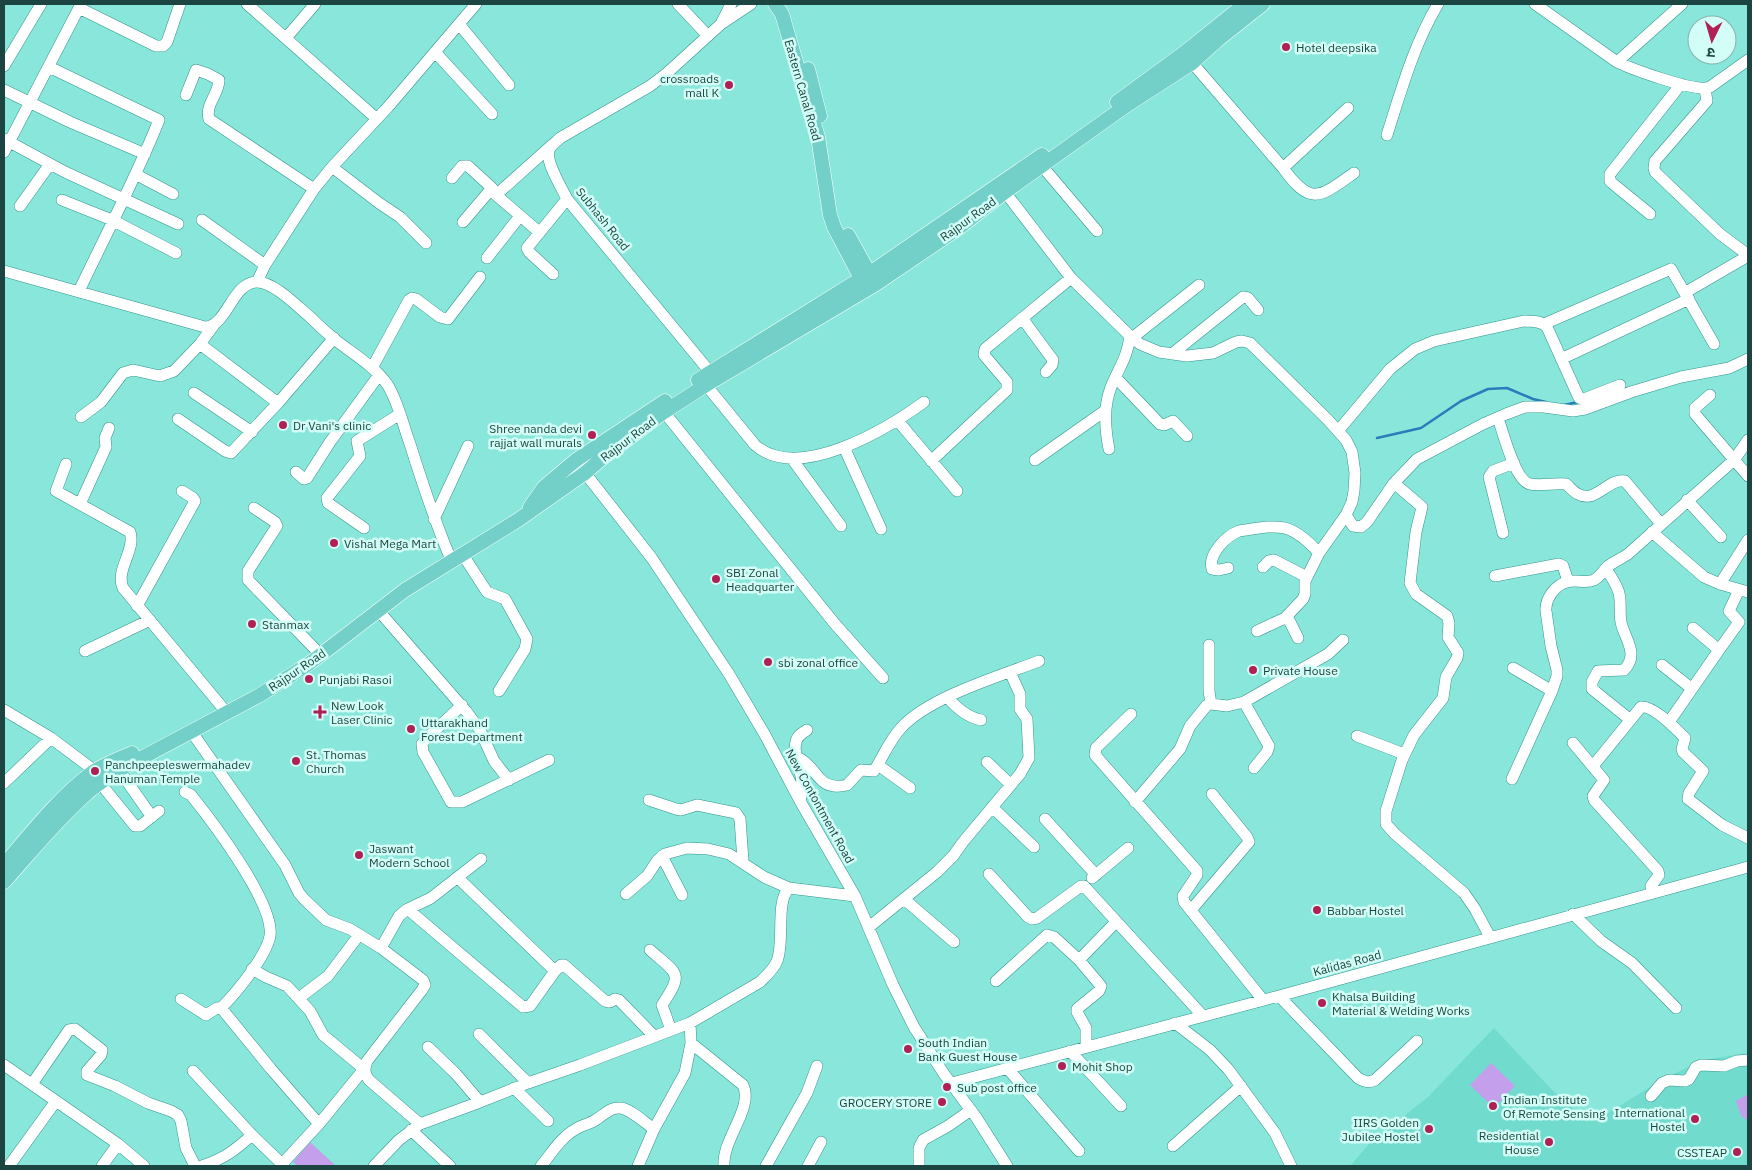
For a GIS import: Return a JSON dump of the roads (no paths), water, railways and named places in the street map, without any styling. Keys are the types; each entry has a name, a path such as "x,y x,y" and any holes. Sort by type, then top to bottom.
{"main road":[{"name":"Eastern Canal Road","path":"775,4 782,14 818,137 830,215 834,227 868,281"},
{"name":"Eastern Canal Road","path":"787,4 816,95 824,130 838,214 868,281"},
{"name":"Rajpur Road","path":"4,882 85,794 97,777 119,770 260,695 310,663 405,590 533,504 544,487 575,461 708,378 960,227 1005,192 1127,106 1188,58 1245,4"},
{"name":"Rajpur Road","path":"868,281 1010,177 1220,38 1263,4"},
{"name":"Rajpur Road","path":"4,865 65,796 255,689 315,649 397,587 518,520 584,473 708,378"},
{"path":"575,461 585,459 589,462 584,473"}],"street":[{"path":"4,66 41,4"},
{"path":"178,224 6,144 30,104 80,6 156,46 163,46 167,42 180,4"},
{"path":"247,4 260,8 286,38 377,119"},
{"path":"286,38 314,4"},
{"path":"257,282 265,265 314,189 476,4"},
{"path":"678,4 708,36"},
{"path":"721,24 731,4"},
{"path":"462,222 494,192 555,142 650,86 721,24 751,4"},
{"path":"1387,135 1413,57 1431,15 1438,4"},
{"path":"1535,4 1616,62 1628,68 1681,84 1705,89 1748,60"},
{"path":"1616,62 1682,4"},
{"path":"459,24 509,85"},
{"path":"435,52 492,114"},
{"path":"1188,58 1283,168 1294,184 1304,192 1317,195 1326,193 1354,173"},
{"path":"49,67 159,120 137,175 112,220 79,291"},
{"path":"186,95 196,70 219,80 207,113 208,119 314,189"},
{"path":"1650,214 1610,181 1610,174 1681,84"},
{"path":"1561,359 1688,296 1748,256 1720,234 1657,176 1655,172 1656,161 1707,101 1705,89"},
{"path":"4,90 30,104 145,154"},
{"path":"1283,168 1348,108"},
{"name":"Subhash Road","path":"555,142 549,150 549,158 567,198 708,378 755,445 761,451 770,455 792,459"},
{"path":"20,206 50,164"},
{"path":"452,178 462,166 468,166 539,232"},
{"path":"1042,166 1097,231"},
{"path":"332,167 400,217 426,243"},
{"path":"137,175 173,194"},
{"path":"1005,192 1071,278 1131,337 1148,348 1187,356 1213,353 1236,342 1250,343 1346,440 1352,452 1355,473 1354,491 1346,515 1319,553 1304,583 1305,594 1303,599 1287,616 1257,631"},
{"path":"553,274 528,250 528,245 567,198"},
{"path":"62,200 112,220 176,253"},
{"path":"487,258 520,216"},
{"path":"202,220 265,265"},
{"path":"1338,431 1390,369 1424,344 1478,330 1524,321 1544,324 1669,269 1673,271 1688,296 1714,344"},
{"path":"4,271 41,283 79,291 205,326 214,325"},
{"path":"296,472 304,479 307,478 376,372 409,300 412,298 416,299 440,317 448,319 480,277"},
{"path":"931,461 1007,390 1007,382 983,352 1071,278"},
{"path":"81,417 96,408 123,373 133,370 150,375 166,375 180,365 200,344 239,291 244,287 257,282 267,284 286,296 376,372 387,385 400,414 434,519 456,555 487,592 505,599 527,639 525,649 499,691"},
{"path":"1109,449 1106,432 1108,395 1126,356 1131,337 1199,285"},
{"path":"1172,354 1243,297 1248,298 1258,310"},
{"path":"1022,318 1053,360 1052,365 1046,372"},
{"path":"1544,324 1549,331 1579,398 1584,399 1620,385"},
{"path":"178,419 228,452 234,451 278,404 334,338"},
{"path":"200,344 278,404"},
{"path":"1346,515 1352,526 1361,527 1367,522 1394,483 1410,466 1429,452 1525,407 1544,407 1574,411 1585,409 1649,386 1693,374 1729,368 1748,360"},
{"path":"1116,378 1160,424 1164,425 1173,421 1187,436"},
{"path":"194,393 252,432"},
{"path":"1710,395 1695,408 1694,412 1748,476"},
{"path":"841,526 792,459 817,455 870,437 898,421 924,402"},
{"path":"1035,460 1106,410"},
{"path":"664,412 835,624 882,678"},
{"path":"364,528 328,503 327,498 360,456 357,441 400,414"},
{"path":"1498,418 1514,463 1524,482 1535,485 1566,484 1578,495 1584,496 1596,494 1619,480 1625,481 1656,528 1699,573 1720,584 1746,592 1729,611 1739,622 1669,722"},
{"path":"898,421 958,491"},
{"path":"80,504 106,447 104,438 109,428"},
{"path":"1512,779 1557,676 1546,605 1549,596 1568,581 1590,582 1598,577 1606,568 1628,554 1734,460 1748,440"},
{"path":"434,519 468,446"},
{"path":"844,447 881,529"},
{"path":"595,486 595,472 600,460"},
{"path":"1503,533 1489,477 1493,471 1514,463"},
{"path":"66,464 56,491 130,532 131,538 121,584 136,606 150,620 222,707"},
{"name":"New Contontment Road","path":"584,473 651,557 729,674 855,896 914,1028 1007,1166"},
{"path":"1394,483 1422,507 1411,562 1411,587 1416,594 1447,616 1450,623 1448,637 1458,653 1445,680 1443,698 1414,735 1404,754 1386,811 1386,824 1395,834 1464,893 1490,937"},
{"path":"136,606 195,501 194,498 182,491"},
{"path":"1688,500 1721,538"},
{"path":"254,508 277,526 248,570 248,580 315,649"},
{"path":"1228,568 1215,570 1211,567 1211,563 1218,548 1224,541 1239,531 1274,526 1290,529 1310,543 1319,553"},
{"path":"1720,584 1748,540"},
{"path":"1263,567 1269,561 1274,560 1307,577"},
{"path":"1495,576 1559,564 1563,566 1568,581"},
{"path":"1606,568 1618,590 1621,623 1630,644 1631,657 1628,666 1624,670 1598,671 1592,682 1592,687 1628,718 1632,718"},
{"path":"378,610 462,705 480,730 494,761 509,780"},
{"path":"1287,616 1298,638"},
{"path":"85,651 150,620"},
{"path":"1693,628 1719,650"},
{"path":"1135,802 1178,752 1190,726 1203,709 1211,704 1227,706 1244,702 1328,654 1343,640"},
{"path":"1209,645 1209,690 1211,704"},
{"path":"871,769 904,724 922,711 968,688 1039,662"},
{"path":"1662,665 1691,688"},
{"path":"1513,668 1552,691"},
{"path":"869,927 953,856 1020,774 1029,758 1027,719 1020,709 1020,694 1010,672"},
{"path":"947,697 966,714 981,720"},
{"path":"1244,702 1269,746 1267,752 1254,768"},
{"path":"462,705 425,740 422,748 448,800 457,803 462,802 549,760"},
{"path":"1593,766 1644,706 1669,722 1686,739 1682,749 1683,752 1703,770 1703,773 1688,793 1688,799 1722,825 1748,838"},
{"path":"4,710 52,738 97,777 135,826 140,826 156,814 119,770"},
{"path":"1131,714 1096,748 1094,753 1096,758 1196,871 1197,875 1183,896 1184,902 1263,1000"},
{"path":"800,801 803,793 803,784 797,757 796,741 807,730"},
{"path":"191,731 285,865 299,893 326,920 359,934 381,948 423,980 424,985 367,1061 364,1069 283,1165 252,1135 193,1071"},
{"path":"1357,736 1404,754"},
{"path":"4,783 52,738"},
{"path":"1573,743 1604,780 1593,796 1594,800 1658,871 1659,875 1652,886 1653,893"},
{"path":"797,757 808,764 818,779 830,786 847,785 858,771 871,769 910,788"},
{"path":"987,762 1011,785"},
{"path":"181,999 204,1015 208,1015 217,1008 221,1008 240,988 268,944 270,925 267,913 255,889 224,837 191,795 185,792"},
{"path":"1190,910 1249,842 1247,836 1212,794"},
{"path":"649,800 681,810 697,805 736,814 740,819 742,862"},
{"path":"992,807 1034,847"},
{"path":"1045,819 1096,875"},
{"path":"626,894 647,876 662,856 672,851 694,848 721,852 742,862 764,877 789,888 855,896"},
{"path":"989,874 1028,917 1032,919 1083,886 1128,848"},
{"path":"662,856 682,895"},
{"path":"381,948 399,916 406,910 432,898 482,859"},
{"name":"Kalidas Road","path":"952,1082 1008,1069 1202,1015 1279,996 1748,867"},
{"path":"458,878 555,971"},
{"path":"1083,886 1202,1015"},
{"path":"374,1166 399,1140 416,1127 514,1088 580,1066 690,1023 760,982 777,961 783,903 789,888"},
{"path":"904,899 954,942"},
{"path":"406,910 416,914 523,1007 530,1006 561,965 567,966 605,1001 610,1002 618,999 654,1036"},
{"path":"1573,914 1601,941 1632,963 1676,1008"},
{"path":"1079,960 1116,922"},
{"path":"299,998 322,981 334,969 359,934"},
{"path":"996,981 1046,935 1054,937 1079,960 1101,986 1099,991 1077,1009 1086,1028 1086,1047"},
{"path":"650,950 672,970 676,979 662,1006 671,1030"},
{"path":"252,969 266,977 283,983 299,998 310,1011 323,1036 364,1069 369,1080 416,1127 450,1166"},
{"path":"1279,996 1358,1078 1364,1081 1370,1082 1375,1080 1417,1040"},
{"path":"221,1008 319,1124"},
{"path":"638,1166 654,1129 684,1073 691,1043 690,1023"},
{"path":"1175,1023 1220,1059 1275,1133 1291,1166"},
{"path":"32,1084 69,1030 75,1029 102,1050 101,1055 87,1071 89,1077 115,1086 148,1103 178,1115 188,1154 195,1166"},
{"path":"479,1034 528,1083"},
{"path":"691,1043 743,1085 746,1090 745,1102 724,1156 724,1166"},
{"path":"428,1047 456,1074 480,1102"},
{"path":"1070,1051 1121,1106"},
{"path":"1651,1096 1662,1083 1669,1080 1685,1081 1689,1079 1696,1068 1701,1065 1718,1066 1748,1060"},
{"path":"4,1064 118,1144 144,1166"},
{"path":"766,1166 807,1093 816,1066"},
{"path":"1008,1069 1079,1151"},
{"path":"1173,1146 1241,1086"},
{"path":"514,1088 548,1121"},
{"path":"9,1166 56,1101"},
{"path":"542,1166 568,1134 596,1120 610,1110 623,1108 654,1129"},
{"path":"919,1166 919,1148 923,1140 971,1110"},
{"path":"202,1166 228,1156 252,1135"},
{"path":"808,1166 821,1142"},
{"path":"102,1166 118,1144"}],"waterway":[{"path":"1377,438 1421,428 1461,401 1488,389 1507,388 1533,399 1546,402"},
{"path":"1564,405 1578,402"}],"place":[{"name":"Hotel deepsika","path":"1286,47"},
{"name":"crossroads mall K","path":"729,85"},
{"name":"Dr Vani's clinic","path":"283,425"},
{"name":"Shree nanda devi rajjat wall murals","path":"592,435"},
{"name":"Vishal Mega Mart","path":"334,543"},
{"name":"SBI Zonal Headquarter","path":"716,579"},
{"name":"Stanmax","path":"252,624"},
{"name":"sbi zonal office","path":"768,662"},
{"name":"Private House","path":"1253,670"},
{"name":"Punjabi Rasoi","path":"309,679"},
{"name":"New Look Laser Clinic","path":"320,712"},
{"name":"Uttarakhand Forest Department","path":"411,729"},
{"name":"St. Thomas Church","path":"296,761"},
{"name":"Panchpeepleswermahadev Hanuman Temple","path":"95,771"},
{"name":"Jaswant Modern School","path":"359,855"},
{"name":"Babbar Hostel","path":"1317,910"},
{"name":"Khalsa Building Material & Welding Works","path":"1322,1003"},
{"name":"South Indian Bank Guest House","path":"908,1049"},
{"name":"Mohit Shop","path":"1062,1066"},
{"name":"Sub post office","path":"947,1087"},
{"name":"GROCERY STORE","path":"942,1102"},
{"name":"Indian Institute Of Remote Sensing","path":"1493,1106"},
{"name":"International Hostel","path":"1695,1119"},
{"name":"IIRS Golden Jubilee Hostel","path":"1429,1129"},
{"name":"Residential House","path":"1549,1142"},
{"name":"CSSTEAP","path":"1737,1152"}]}
